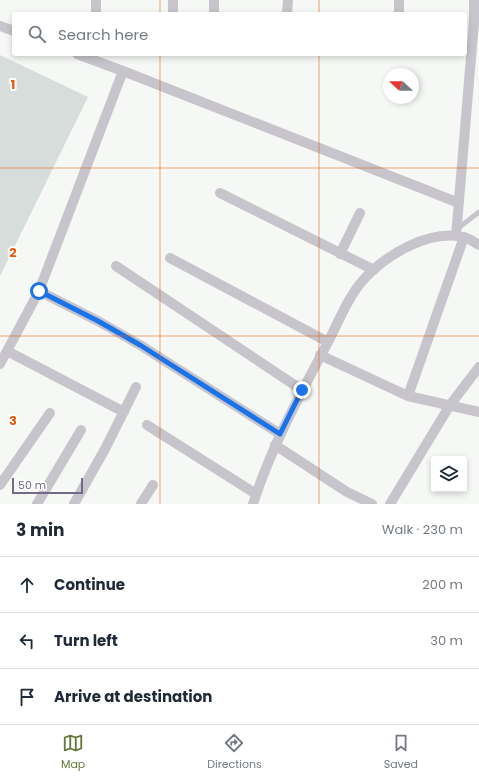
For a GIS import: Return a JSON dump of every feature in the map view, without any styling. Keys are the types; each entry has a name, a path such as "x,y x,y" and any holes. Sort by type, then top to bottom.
{"street":[{"path":"96,0 96,12"},
{"path":"173,0 173,12"},
{"path":"214,0 214,12"},
{"path":"287,12 288,0"},
{"path":"399,0 399,12"},
{"path":"408,396 459,234 459,202 469,22 474,0"},
{"path":"0,26 12,30"},
{"path":"87,56 97,58 123,71 459,202"},
{"path":"0,364 39,291 123,71"},
{"path":"220,193 374,270"},
{"path":"340,254 360,213"},
{"path":"147,425 255,499 280,434 320,355 354,292 363,280 389,257 410,246 427,240 459,234 479,245"},
{"path":"170,258 328,342"},
{"path":"116,266 302,390"},
{"path":"39,291 98,321 140,345 280,434"},
{"path":"7,351 124,412"},
{"path":"320,355 408,396 479,412"},
{"path":"390,504 450,405 479,367"},
{"path":"74,504 106,449 136,387"},
{"path":"0,485 50,413"},
{"path":"37,504 81,430"},
{"path":"275,445 347,492 372,504"},
{"path":"141,504 153,485"}],"lane":[{"path":"459,234 479,212"}],"shaded area":[{"path":"0,55 88,97 0,276"}],"route":[{"path":"39,291 98,321 140,345 280,434 302,390"}]}
